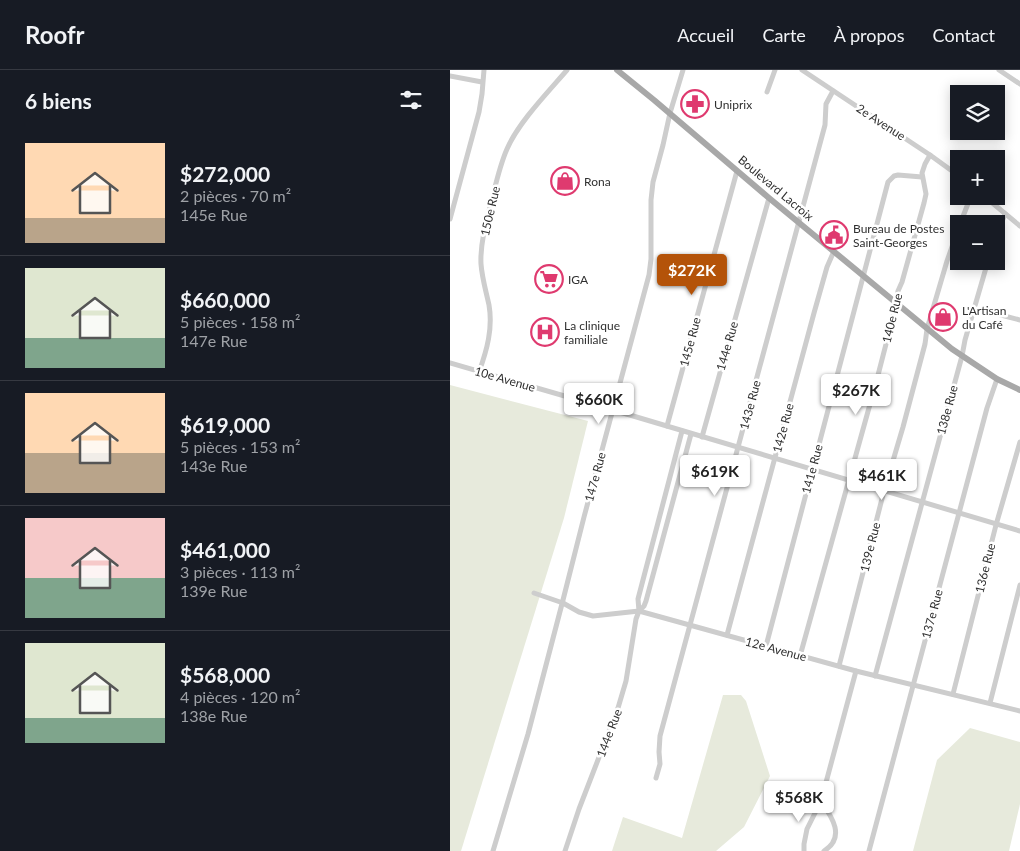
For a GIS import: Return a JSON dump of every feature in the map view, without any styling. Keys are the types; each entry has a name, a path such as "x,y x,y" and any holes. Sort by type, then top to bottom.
{"main road":[{"name":"Boulevard Lacroix","path":"617,70 927,329 962,356 997,379 1020,390"}],"street":[{"path":"450,218 479,112 484,70"},
{"name":"150e Rue","path":"479,372 487,346 490,316 482,271 482,251 486,224 498,179 508,148 516,134 528,116 567,70"},
{"name":"147e Rue","path":"494,851 528,734 649,275 651,259 651,190 683,70"},
{"path":"767,92 775,70"},
{"name":"2e Avenue","path":"802,70 950,169"},
{"path":"999,70 1020,84"},
{"path":"450,76 482,82"},
{"name":"143e Rue","path":"656,778 660,764 660,736 825,125 826,104 833,91"},
{"name":"140e Rue","path":"800,656 893,317 898,291 924,203 926,194 922,177 925,164 930,155"},
{"name":"145e Rue","path":"667,426 737,172"},
{"name":"141e Rue","path":"766,646 888,182 898,175 922,177"},
{"name":"144e Rue","path":"702,437 769,198"},
{"path":"994,205 1020,226"},
{"name":"142e Rue","path":"727,635 814,313 834,251"},
{"name":"139e Rue","path":"839,666 884,491 906,418 927,329 950,251"},
{"name":"138e Rue","path":"875,676 985,270"},
{"path":"998,314 1020,320"},
{"name":"10e Avenue","path":"450,363 922,501 1020,532"},
{"name":"137e Rue","path":"868,851 987,408 997,379"},
{"name":"144e Rue","path":"640,611 638,599 682,430"},
{"name":"144e Rue","path":"565,851 616,716 630,665 636,619 646,601 691,434"},
{"name":"136e Rue","path":"953,694 996,524 1020,442"},
{"path":"990,703 1020,585"},
{"name":"12e Avenue","path":"534,594 563,603 579,612 593,616 640,611 856,671 1020,711"},
{"path":"804,851 807,829 821,802 856,671"},
{"path":"821,802 832,818 836,833 831,846 824,851"}],"shaded area":[{"path":"450,385 588,421 564,518 461,851 450,851"},
{"path":"723,695 741,695 746,701 770,776 744,827 716,851 612,851 623,817 682,838"},
{"path":"970,728 1020,742 1020,804 1009,851 913,851 937,760"}],"place":[{"name":"Uniprix","path":"695,104"},
{"name":"Rona","path":"565,181"},
{"name":"Bureau de Postes Saint-Georges","path":"834,235"},
{"name":"IGA","path":"549,279"},
{"name":"L'Artisan du Café","path":"943,317"},
{"name":"La clinique familiale","path":"545,332"}]}
